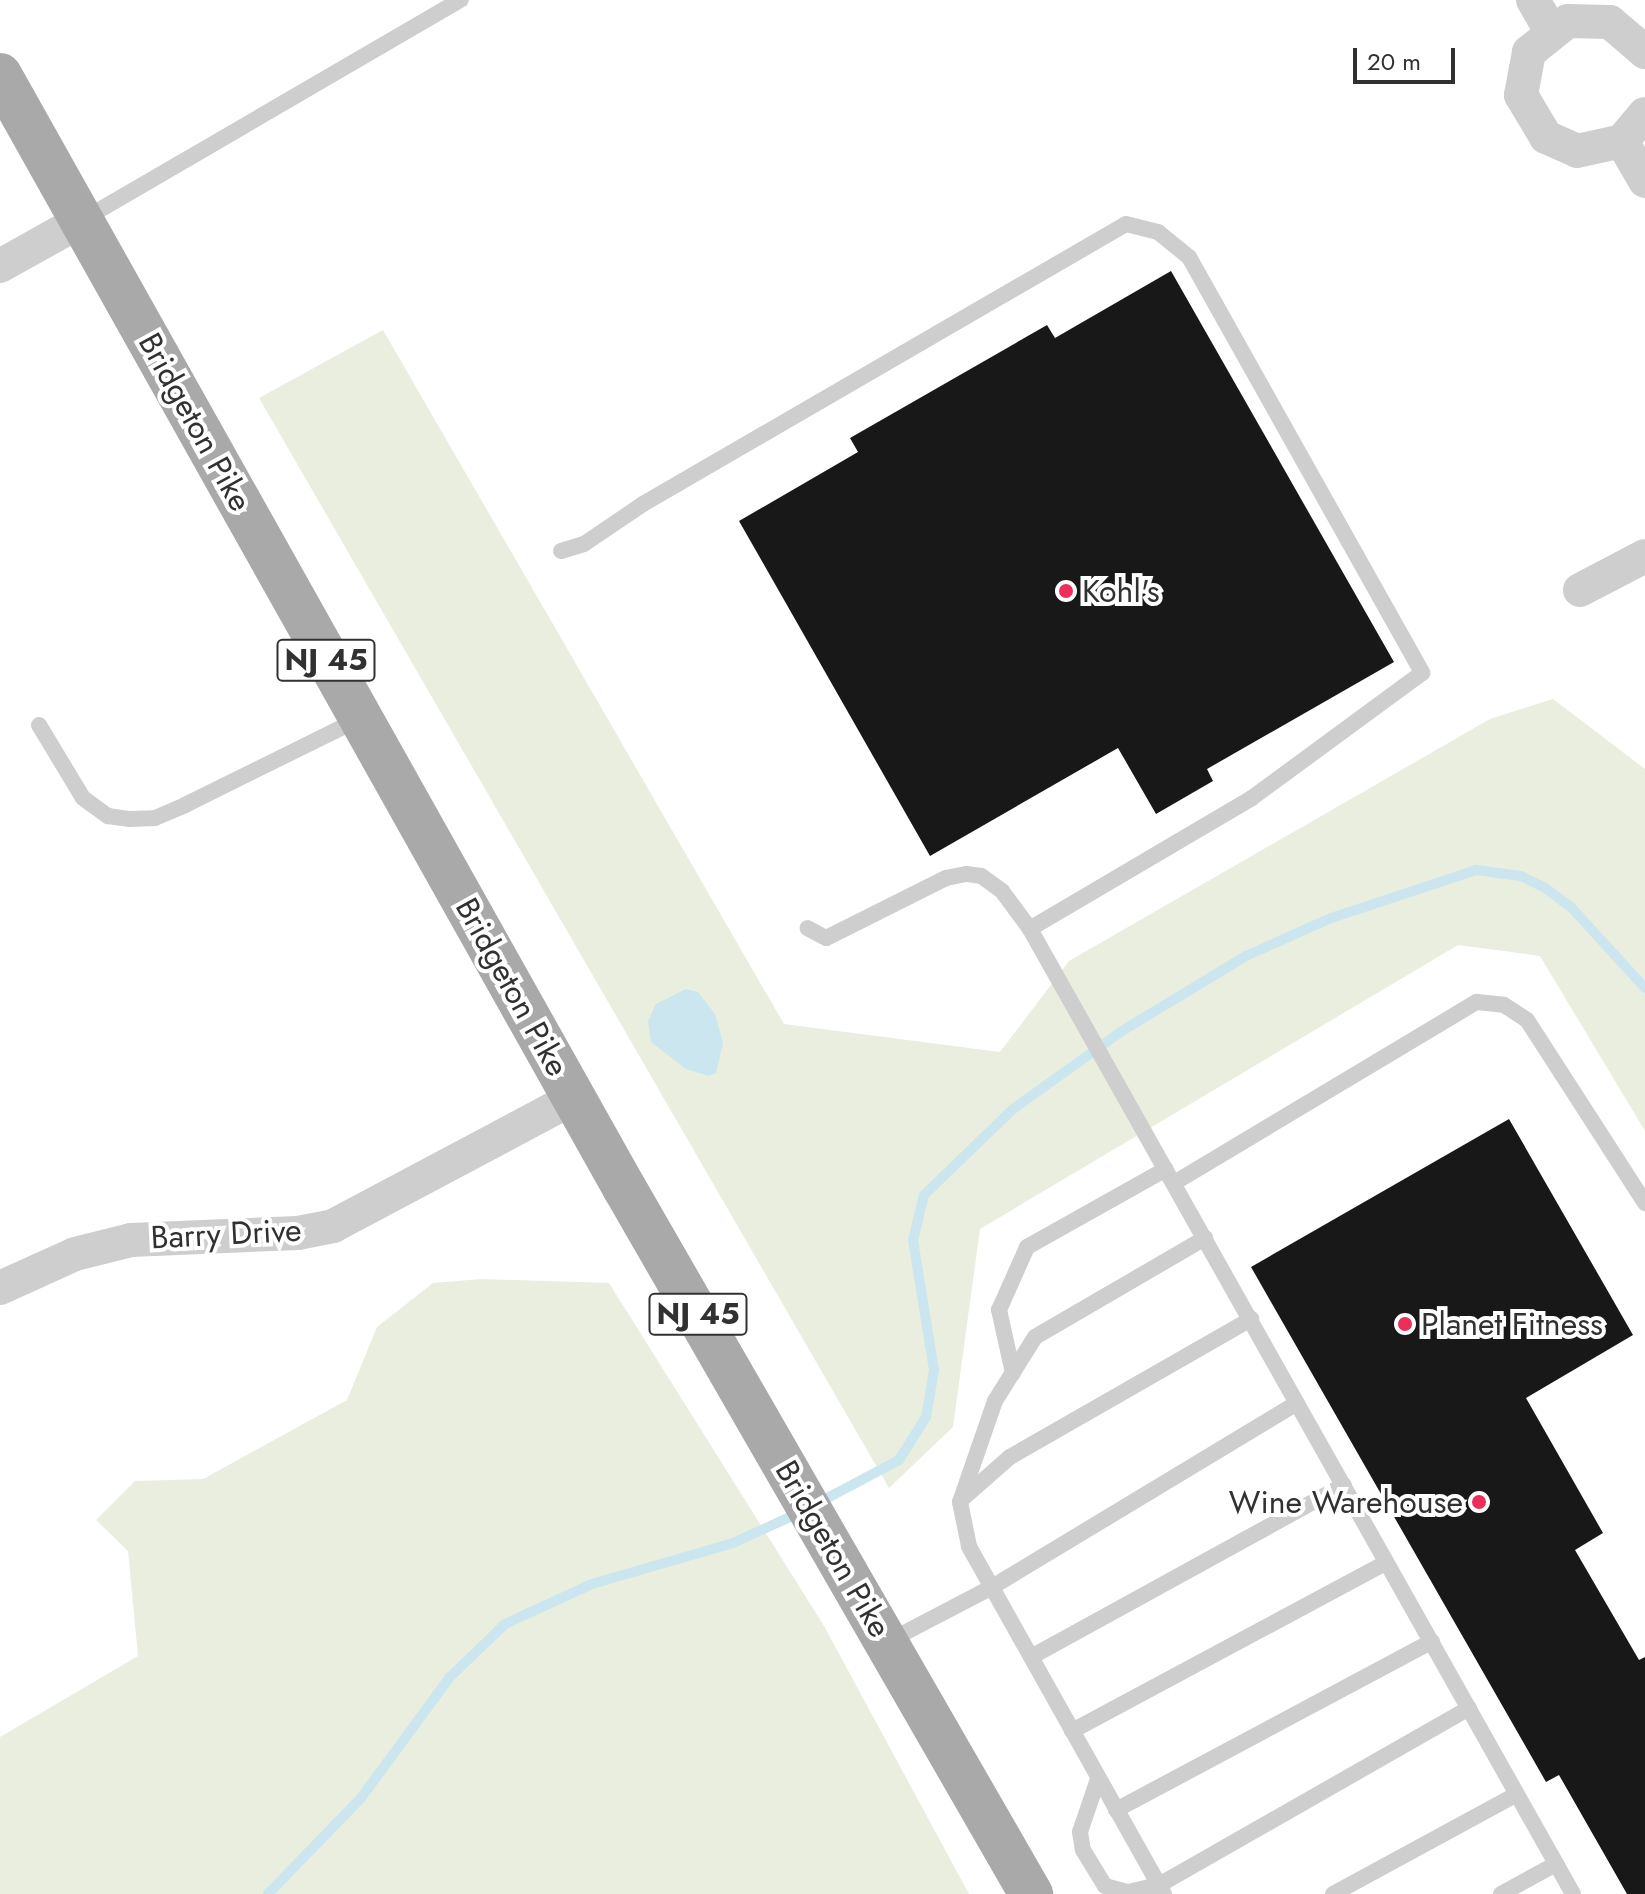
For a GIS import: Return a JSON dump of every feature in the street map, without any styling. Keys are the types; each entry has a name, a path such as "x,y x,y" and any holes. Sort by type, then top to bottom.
{"main road":[{"name":"Bridgeton Pike","path":"0,75 84,219 574,1098 1031,1894"}],"street":[{"path":"1533,0 1550,30"},
{"path":"1645,52 1630,34 1601,20 1568,21 1550,30 1524,66 1521,95 1531,120 1546,137 1577,151 1622,141 1645,114"},
{"path":"1622,141 1645,181"},
{"path":"0,266 84,219"},
{"path":"1580,590 1645,556"},
{"name":"Barry Drive","path":"0,1288 75,1254 131,1240 298,1233 333,1226 574,1098"}],"lane":[{"path":"84,219 461,0"},
{"path":"561,551 584,544 643,504 1126,224 1158,232 1189,257 1422,673 1252,798 1030,929"},
{"path":"39,725 83,798 108,816 130,819 155,818 185,805 360,719"},
{"path":"807,928 826,938 946,878 966,874 991,883 1030,929 1573,1894"},
{"path":"1013,1373 999,1310 1027,1247 1170,1176 1477,1002 1504,1005 1527,1020 1645,1203"},
{"path":"1162,1889 969,1546 960,1502 995,1401 1035,1337 1205,1238"},
{"path":"960,1502 1049,1433 1251,1319"},
{"path":"887,1642 992,1587 1297,1403"},
{"path":"1031,1657 1344,1485"},
{"path":"1072,1731 1385,1563"},
{"path":"1116,1810 1432,1641"},
{"path":"1098,1779 1082,1824 1083,1850 1105,1886 1128,1892 1162,1889 1469,1708"},
{"path":"1333,1894 1517,1794"},
{"path":"1501,1894 1556,1864"}],"shaded area":[{"path":"383,330 784,1024 1000,1052 1069,961 1490,719 1553,699 1645,769 1645,1131 1540,956 1458,945 980,1229 953,1427 889,1488 259,398"},
{"path":"481,1279 609,1283 824,1626 969,1894 0,1894 0,1737 138,1656 128,1551 96,1520 135,1481 203,1479 347,1400 377,1327 433,1283"}],"water":[{"path":"686,989 698,992 715,1014 723,1043 716,1073 709,1076 686,1069 651,1042 648,1021 656,1004"}],"building":[{"name":"Kohl's","path":"1171,271 1394,662 1207,769 1213,781 1156,814 1118,748 930,856 739,521 858,452 850,438 1047,325 1055,338"},
{"path":"1509,1119 1633,1335 1526,1398 1603,1533 1575,1550 1639,1660 1645,1657 1645,1894 1627,1894 1559,1775 1546,1782 1251,1267"}],"waterway":[{"path":"818,1503 899,1460 926,1417 934,1370 913,1240 924,1195 1013,1109 1122,1031 1246,956 1331,918 1476,870 1521,876 1544,887 1571,907 1645,988"},
{"path":"268,1894 361,1798 450,1677 505,1624 592,1584 733,1543 801,1512"}],"place":[{"name":"Kohl's","path":"1066,591"},
{"name":"Planet Fitness","path":"1405,1324"},
{"name":"Wine Warehouse","path":"1479,1502"}]}
